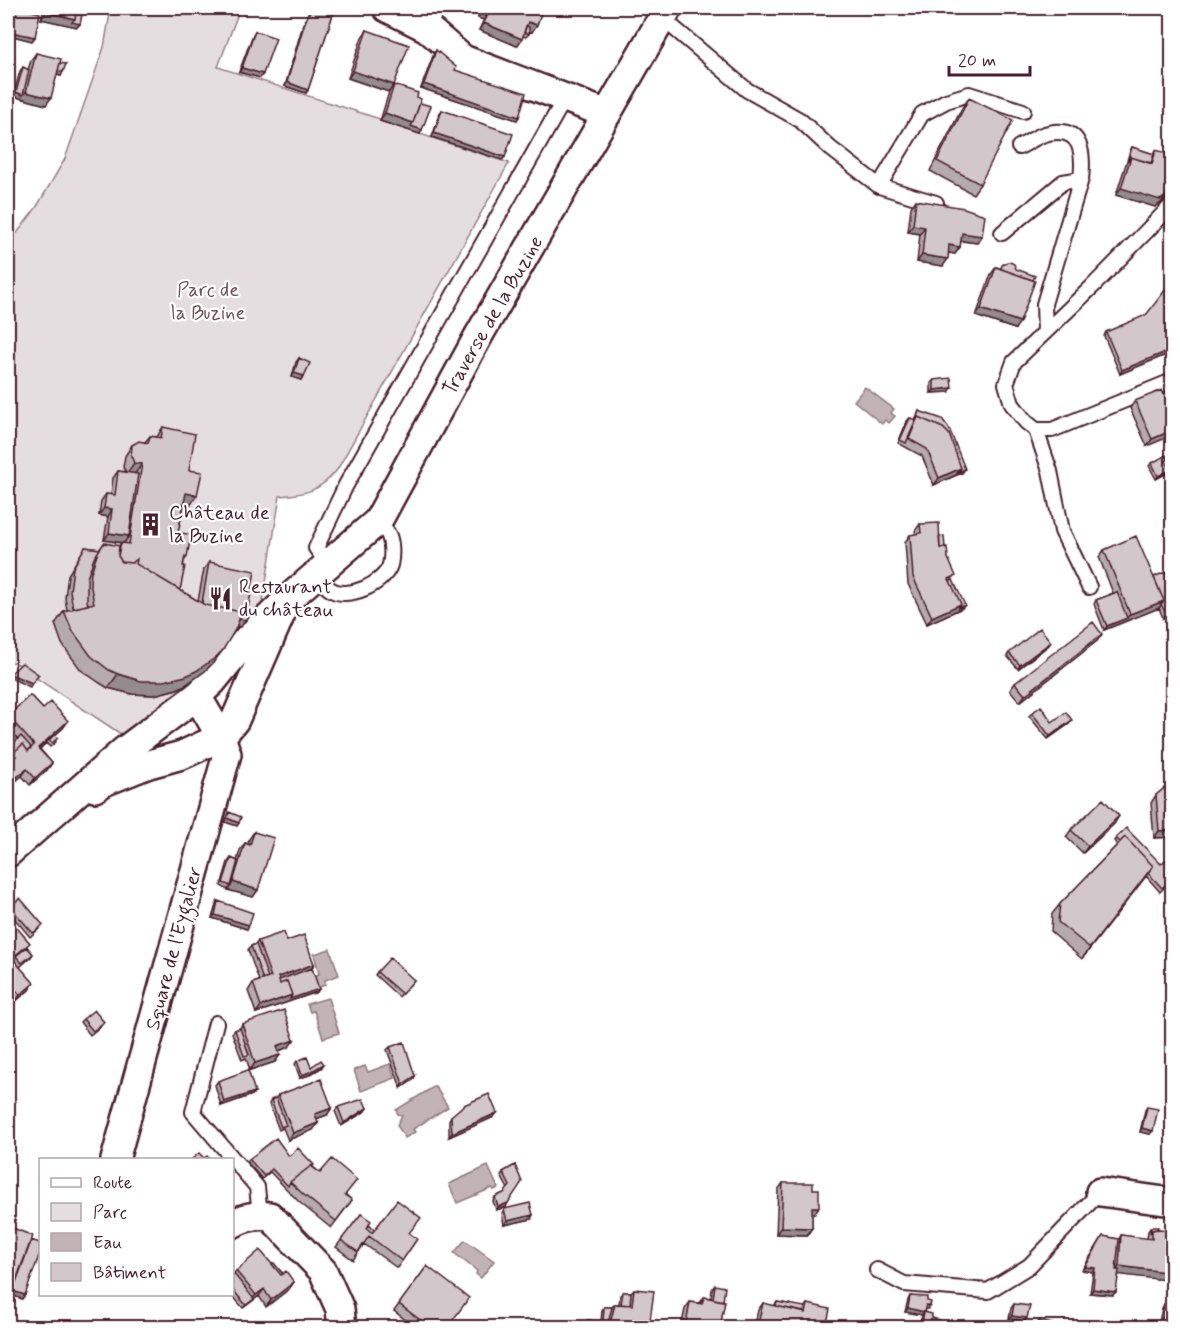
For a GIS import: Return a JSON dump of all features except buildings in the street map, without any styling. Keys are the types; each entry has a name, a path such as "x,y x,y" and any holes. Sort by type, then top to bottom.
{"street":[{"path":"387,8 432,18 463,59 607,114"},
{"name":"Traverse de la Buzine","path":"8,853 125,750 205,689 248,638 288,599 378,521 479,334 665,13"},
{"name":"Traverse de la Buzine","path":"46,819 104,782 149,764 182,755 228,728 288,599"},
{"path":"205,689 228,728"},
{"name":"Square de l'Eygalier","path":"116,1158 227,754 228,728"},
{"path":"1100,1192 1173,1202"},
{"path":"234,1223 260,1215 270,1216 323,1271 340,1310 342,1328"}],"lane":[{"path":"665,13 747,90 800,120 830,148 879,186 936,203"},
{"path":"879,186 922,114 946,101 969,94 1023,111"},
{"path":"378,521 389,536 392,551 390,567 375,583 360,590 347,593 330,589 316,548 346,485 565,98"},
{"path":"1019,147 1048,133 1068,133 1079,142 1083,162 1081,179 1044,304 1045,332"},
{"path":"1002,233 1063,182 1081,179"},
{"path":"1089,587 1062,531 1050,471 1036,430 1026,422 1012,404 1006,384 1014,362 1173,205"},
{"path":"1036,430 1052,430 1173,381"},
{"path":"216,1023 193,1112 232,1158"},
{"path":"234,1160 257,1187 260,1215"},
{"path":"877,1270 903,1284 988,1291 1029,1266 1100,1192"}],"green space":[{"name":"Parc de la Buzine","path":"111,8 240,8 218,67 509,163 337,470 325,483 312,490 280,496 259,625 130,740 36,678 21,665 8,661 8,245 36,208 65,159 104,47"}],"water":[{"path":"865,387 894,409 891,413 895,416 889,423 885,420 882,424 854,401"},
{"path":"330,949 339,975 325,980 325,985 304,993 300,981 319,974 314,954"},
{"path":"328,998 339,1033 323,1038 314,1011 310,1012 307,1004"},
{"path":"390,1064 395,1078 361,1091 354,1070 365,1066 368,1072"},
{"path":"435,1086 448,1107 413,1129 415,1132 405,1138 397,1125 402,1115 396,1110"},
{"path":"488,1166 498,1188 494,1190 492,1188 457,1203 449,1184"},
{"path":"465,1240 494,1261 481,1278 476,1274 477,1271 454,1253"}],"place":[{"name":"Château de la Buzine","path":"151,524"},
{"name":"Restaurant du château","path":"221,598"}]}
